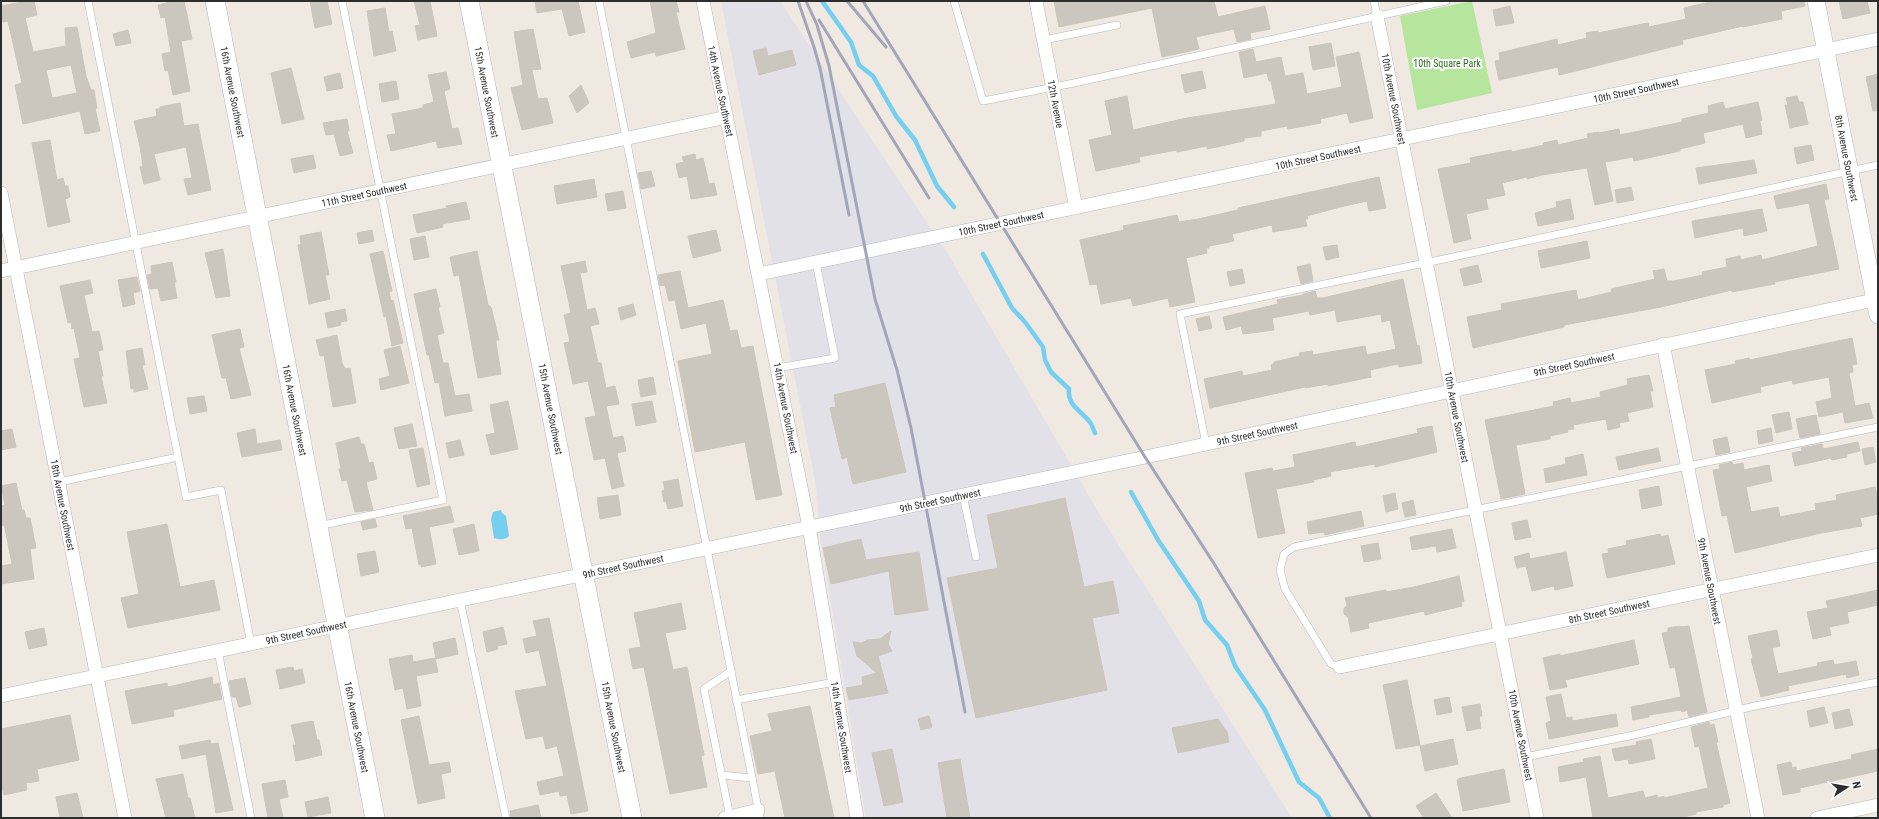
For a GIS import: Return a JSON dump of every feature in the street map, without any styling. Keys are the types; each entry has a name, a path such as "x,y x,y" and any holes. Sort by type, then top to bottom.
{"main road":[{"name":"16th Avenue Southwest","path":"215,1 375,818"},
{"name":"15th Avenue Southwest","path":"469,1 632,818"}],"street":[{"name":"14th Avenue Southwest","path":"703,1 809,527 857,818"},
{"name":"12th Avenue","path":"1036,1 1076,208"},
{"name":"8th Avenue Southwest","path":"1816,1 1877,304"},
{"name":"10th Avenue Southwest","path":"1377,16 1537,818"},
{"name":"10th Street Southwest","path":"759,274 1878,39"},
{"name":"11th Street Southwest","path":"1,271 727,117"},
{"name":"18th Avenue Southwest","path":"1,193 125,818"},
{"name":"9th Street Southwest","path":"1,696 1206,444 1663,344 1877,304"},
{"name":"9th Avenue Southwest","path":"1663,344 1758,818"},
{"name":"8th Street Southwest","path":"1340,667 1878,555"},
{"path":"1817,818 1878,805"},
{"path":"727,817 759,814"}],"lane":[{"path":"88,1 186,497 221,490 251,644"},
{"path":"318,526 443,500 342,1"},
{"path":"599,1 759,814"},
{"path":"954,1 983,101 1053,88 1446,1"},
{"path":"1374,1 1377,16"},
{"path":"1044,40 1117,25"},
{"path":"1206,444 1180,314 1427,263 1878,165"},
{"path":"777,368 835,358 816,262"},
{"path":"1340,667 1331,664 1285,589 1280,570 1284,554 1294,547 1476,511 1878,427"},
{"path":"58,482 178,457"},
{"path":"963,495 976,557"},
{"path":"460,600 506,818"},
{"path":"218,651 251,818"},
{"path":"727,817 721,775 704,689 731,671"},
{"path":"736,700 835,682"},
{"path":"1525,757 1634,735 1736,710 1878,682"},
{"path":"721,775 752,778"}],"shaded area":[{"path":"721,1 780,1 949,256 1103,520 1292,818 866,818 820,536 816,486"}],"green space":[{"name":"10th Square Park","path":"1472,1 1492,93 1417,110 1400,16"}],"water":[{"path":"501,510 506,516 509,536 504,539 494,538 491,519 493,512"}],"building":[{"path":"34,1 37,15 25,18 33,52 66,46 65,28 77,27 86,76 91,90 94,90 97,108 95,108 100,131 85,134 80,111 23,124 15,85 22,83 8,21 3,22 1,6","holes":["71,65 77,93 52,98 46,70"]},
{"path":"175,1 184,1 192,39 181,41 190,91 173,95 168,70 165,71 162,54 171,52 165,17 161,18 158,5"},
{"path":"310,1 327,1 332,24 315,28"},
{"path":"414,1 430,1 437,36 418,40 415,26 420,25"},
{"path":"535,1 578,1 585,32 569,36 562,9 537,13"},
{"path":"650,1 676,1 679,12 676,12 685,49 656,56 655,52 631,58 627,42 656,33"},
{"path":"1054,1 1214,1 1218,17 1265,6 1270,29 1250,33 1251,39 1237,42 1234,29 1196,37 1199,49 1162,57 1152,8 1059,27"},
{"path":"1710,1 1804,1 1805,6 1781,11 1782,19 1682,40 1683,44 1576,71 1559,75 1558,67 1499,80 1495,61 1500,60 1499,53 1557,39 1558,45 1587,38 1586,33 1598,31 1598,33 1648,23 1649,27 1686,19 1684,8"},
{"path":"1839,1 1867,1 1870,13 1843,19"},
{"path":"1510,6 1514,23 1496,26 1493,10"},
{"path":"385,8 389,32 392,31 396,51 374,56 367,11"},
{"path":"533,29 541,69 532,70 538,99 547,98 553,123 522,130 511,88 523,85 514,32"},
{"path":"128,30 131,43 116,46 113,34"},
{"path":"1331,43 1335,66 1313,70 1309,47"},
{"path":"766,48 768,56 792,50 796,65 759,75 753,51"},
{"path":"1253,49 1256,62 1281,57 1285,76 1303,73 1307,94 1342,87 1336,57 1359,52 1373,118 1350,123 1347,113 1320,119 1321,123 1288,129 1287,126 1261,131 1261,136 1244,138 1244,141 1207,149 1207,146 1139,157 1140,162 1096,171 1089,140 1112,135 1105,101 1127,96 1133,130 1187,118 1276,104 1271,81 1269,81 1267,73 1244,78 1239,52"},
{"path":"291,68 304,119 282,124 271,73"},
{"path":"1202,71 1206,88 1185,93 1181,75"},
{"path":"446,72 450,89 444,91 452,129 458,128 462,144 438,148 436,141 391,151 387,135 396,134 392,114 423,108 423,105 434,102 428,75"},
{"path":"340,73 343,88 327,91 324,77"},
{"path":"1878,74 1878,110 1873,111 1866,77"},
{"path":"396,81 399,99 382,102 379,84"},
{"path":"581,85 589,103 577,113 569,96"},
{"path":"1797,96 1799,102 1803,102 1808,124 1790,128 1785,105 1788,105 1786,98"},
{"path":"1723,102 1725,109 1758,102 1762,120 1760,121 1762,134 1746,138 1743,124 1703,133 1705,143 1680,149 1680,151 1634,161 1633,157 1605,162 1613,201 1595,205 1587,168 1542,175 1527,179 1527,177 1502,183 1505,195 1486,199 1488,209 1466,214 1471,239 1454,243 1438,169 1471,163 1470,158 1511,150 1512,152 1544,145 1543,143 1557,140 1558,145 1588,138 1587,134 1619,129 1620,135 1682,122 1682,119 1709,113 1708,106"},
{"path":"180,103 184,126 198,124 211,190 188,195 184,179 192,178 186,147 154,154 160,180 144,184 140,167 143,166 140,146 134,121 157,116 156,109"},
{"path":"347,119 349,131 347,131 353,153 340,156 334,134 326,135 323,123"},
{"path":"50,140 57,180 63,178 65,186 68,186 70,197 65,199 70,222 48,227 32,143"},
{"path":"1811,145 1814,160 1797,164 1794,148"},
{"path":"695,154 696,160 703,158 709,184 714,183 717,195 691,199 687,176 679,178 676,164 684,162 682,157"},
{"path":"313,155 316,168 294,173 291,159"},
{"path":"1754,160 1757,173 1699,184 1696,168"},
{"path":"651,171 655,186 641,189 638,173"},
{"path":"1379,177 1386,208 1369,211 1367,201 1307,216 1308,219 1305,219 1307,226 1273,232 1272,225 1232,234 1234,241 1209,246 1209,248 1206,248 1207,253 1186,258 1195,302 1170,307 1168,298 1133,306 1131,298 1101,304 1097,284 1090,285 1080,240 1124,230 1123,226 1177,215 1179,222 1198,219 1238,210 1238,208"},
{"path":"594,179 597,197 557,204 554,186"},
{"path":"1826,184 1829,199 1824,200 1839,269 1774,282 1775,284 1732,292 1732,290 1661,307 1564,325 1564,327 1473,348 1467,317 1502,310 1501,304 1576,290 1578,300 1612,292 1611,289 1655,279 1653,271 1664,269 1667,281 1674,281 1703,275 1702,272 1727,267 1726,259 1740,256 1741,260 1761,255 1762,260 1818,246 1809,203 1777,209 1774,196"},
{"path":"1631,187 1634,200 1617,203 1615,190"},
{"path":"623,191 626,208 608,211 605,194"},
{"path":"1570,199 1574,219 1538,226 1535,213 1557,207 1556,202"},
{"path":"466,202 470,219 442,224 443,227 417,233 413,215 447,208 446,206"},
{"path":"1762,209 1767,231 1744,236 1743,228 1695,238 1692,221"},
{"path":"372,230 374,241 359,244 357,233"},
{"path":"716,230 721,251 693,258 688,236"},
{"path":"321,232 329,275 325,275 330,299 309,304 298,245 301,244 300,236"},
{"path":"425,236 429,257 414,260 410,239"},
{"path":"1587,241 1590,258 1541,268 1538,251"},
{"path":"1337,245 1339,257 1326,260 1323,247"},
{"path":"223,249 230,296 216,298 205,253"},
{"path":"383,251 392,291 389,292 391,301 393,300 403,343 392,346 370,254"},
{"path":"477,251 488,305 491,307 499,340 496,340 496,343 501,374 478,378 459,275 454,276 450,257"},
{"path":"585,261 587,272 580,273 587,310 595,308 599,324 590,326 598,363 601,363 606,388 615,386 619,404 606,406 613,438 623,436 626,451 617,453 624,486 612,489 605,458 594,460 585,418 596,416 588,381 573,384 564,343 570,342 564,315 571,313 561,266"},
{"path":"172,262 176,282 174,282 177,298 161,301 158,288 150,289 147,275 152,274 151,266"},
{"path":"1310,264 1313,281 1301,284 1297,267"},
{"path":"1478,265 1482,282 1464,286 1460,269"},
{"path":"1242,269 1245,283 1230,286 1227,272"},
{"path":"680,271 688,308 723,300 730,331 737,330 741,348 753,346 782,495 756,500 745,442 695,452 678,361 712,354 706,323 681,329 675,300 669,301 665,285 660,286 658,275"},
{"path":"137,277 140,291 133,293 135,304 123,307 118,280"},
{"path":"1403,279 1422,363 1399,367 1398,364 1370,370 1371,377 1328,386 1328,384 1305,387 1210,408 1204,379 1242,371 1243,376 1272,370 1271,365 1274,364 1274,362 1300,356 1299,353 1312,351 1313,355 1365,346 1367,355 1396,349 1390,320 1382,322 1381,314 1337,322 1335,310 1310,315 1309,311 1272,318 1274,330 1243,334 1241,326 1226,330 1223,317 1278,304 1277,300 1315,291 1317,298 1323,298"},
{"path":"90,280 93,293 84,295 92,332 99,331 103,350 98,351 103,376 101,376 107,403 84,407 74,359 80,358 74,328 72,329 71,322 68,323 60,286"},
{"path":"436,289 440,307 438,307 444,333 437,335 443,363 448,363 455,396 469,394 472,411 445,416 439,382 435,383 429,355 427,355 414,294"},
{"path":"633,304 636,315 621,320 618,308"},
{"path":"345,309 347,321 340,322 341,325 328,328 325,313"},
{"path":"1209,316 1212,328 1199,331 1196,319"},
{"path":"240,329 244,347 239,348 251,395 231,399 226,378 222,378 212,335"},
{"path":"337,335 342,363 345,369 350,368 356,403 333,407 324,355 320,356 316,340"},
{"path":"1852,338 1857,364 1852,365 1853,372 1849,373 1855,406 1869,403 1873,418 1845,423 1843,412 1819,417 1816,402 1832,398 1829,377 1793,384 1792,380 1760,387 1761,392 1712,403 1705,370 1736,364 1735,361 1749,358 1750,360"},
{"path":"400,346 409,383 381,390 379,379 390,376 384,350"},
{"path":"142,348 145,365 142,365 148,389 134,392 134,388 131,389 126,351"},
{"path":"1649,375 1653,391 1650,391 1653,407 1627,413 1629,421 1619,423 1620,427 1608,430 1606,419 1573,425 1574,429 1550,436 1550,439 1516,445 1525,494 1501,499 1485,420 1554,406 1553,402 1570,398 1571,403 1601,397 1600,392 1628,385 1627,379"},
{"path":"653,377 656,394 641,397 638,380"},
{"path":"885,383 906,472 853,484 847,457 842,459 830,408 836,407 834,395"},
{"path":"204,396 207,411 190,414 187,398"},
{"path":"508,401 518,449 491,455 486,435 495,433 490,405"},
{"path":"652,401 656,422 636,426 632,404"},
{"path":"1789,412 1792,429 1776,433 1772,415"},
{"path":"1816,415 1820,434 1800,438 1796,419"},
{"path":"412,424 417,446 399,449 394,428"},
{"path":"1432,426 1437,452 1375,467 1375,464 1330,472 1331,476 1313,480 1314,482 1276,489 1285,533 1258,538 1245,473 1272,468 1273,471 1295,467 1293,455 1355,442 1356,447 1418,433 1417,429"},
{"path":"1771,428 1773,441 1759,444 1757,431"},
{"path":"12,429 16,447 1,450 1,431"},
{"path":"255,429 257,444 280,440 282,450 242,457 237,433"},
{"path":"359,437 361,444 364,444 369,463 373,462 377,479 366,482 373,510 355,512 347,480 342,481 336,443"},
{"path":"1727,437 1730,452 1716,455 1713,440"},
{"path":"460,440 464,455 449,458 446,443"},
{"path":"1858,442 1860,451 1847,454 1847,457 1832,460 1831,458 1795,466 1792,453 1802,451 1801,448 1822,444 1823,449"},
{"path":"1873,447 1876,462 1865,465 1862,449"},
{"path":"423,448 430,484 417,487 409,450"},
{"path":"1658,448 1661,461 1619,470 1616,457"},
{"path":"1583,454 1587,475 1546,483 1544,469 1566,464 1565,458"},
{"path":"1732,462 1733,465 1743,463 1744,470 1769,465 1772,481 1746,487 1751,512 1778,507 1780,517 1816,510 1815,504 1837,500 1836,495 1875,487 1878,500 1878,514 1860,518 1862,526 1821,533 1735,553 1727,515 1722,516 1713,470 1720,469 1719,465"},
{"path":"678,479 683,506 668,509 666,501 664,502 662,491 665,490 663,482"},
{"path":"16,483 22,510 24,510 26,518 30,518 36,548 30,549 34,579 1,584 1,566 12,564 5,528 4,525 1,526 1,506 5,505 1,486"},
{"path":"1659,486 1662,505 1642,509 1639,490"},
{"path":"1395,493 1398,509 1386,512 1383,496"},
{"path":"618,495 621,515 600,519 597,498"},
{"path":"1065,498 1084,587 1113,581 1119,613 1092,618 1107,690 976,718 947,578 998,568 987,515"},
{"path":"1413,500 1416,515 1405,517 1402,503"},
{"path":"450,506 454,522 429,527 436,564 421,567 421,564 419,565 412,528 406,529 403,516"},
{"path":"1361,511 1364,526 1325,535 1324,532 1309,534 1307,522"},
{"path":"375,519 377,527 363,530 361,522"},
{"path":"1527,520 1531,537 1515,540 1512,523"},
{"path":"167,524 180,587 214,580 220,610 128,628 121,598 139,594 127,532"},
{"path":"474,524 479,551 459,555 453,529"},
{"path":"1452,529 1456,548 1437,552 1436,546 1412,550 1410,537"},
{"path":"1660,534 1661,537 1668,535 1675,564 1607,578 1602,554 1609,553 1608,549 1627,545 1626,541"},
{"path":"861,539 866,560 919,552 928,610 895,615 889,571 831,584 823,548"},
{"path":"1378,543 1381,559 1364,562 1361,546"},
{"path":"375,551 379,572 361,576 357,554"},
{"path":"1566,552 1573,586 1555,590 1554,586 1532,591 1526,566 1517,568 1514,557 1529,553 1530,559"},
{"path":"1459,576 1464,601 1461,602 1462,606 1425,615 1424,611 1368,623 1369,628 1351,632 1348,617 1344,614 1344,609 1347,605 1345,598 1386,590 1386,592 1414,587"},
{"path":"1878,590 1878,605 1847,612 1849,623 1829,627 1831,635 1813,639 1807,612 1828,608 1826,601"},
{"path":"681,603 686,629 665,633 673,670 687,667 704,755 701,756 707,787 670,794 644,667 633,669 629,649 641,647 634,613"},
{"path":"549,618 588,811 571,814 567,795 560,796 559,791 540,795 537,782 564,776 557,746 546,749 543,736 526,739 515,691 547,686 539,650 526,653 523,639 537,636 533,621"},
{"path":"1689,626 1707,712 1689,717 1687,710 1682,712 1681,710 1649,715 1649,717 1633,720 1631,707 1681,697 1675,667 1670,668 1662,633 1668,632 1668,628"},
{"path":"503,627 507,644 497,646 498,649 487,652 483,632"},
{"path":"44,628 47,645 29,649 25,632"},
{"path":"1777,630 1780,646 1772,648 1778,674 1818,666 1817,663 1833,660 1834,665 1856,661 1859,675 1847,678 1846,674 1788,686 1789,690 1761,697 1751,659 1753,658 1748,636"},
{"path":"891,631 888,644 892,651 878,656 888,693 849,700 846,688 863,685 862,677 877,673 857,656 853,642 862,643 867,640 880,639"},
{"path":"455,638 458,654 436,659 433,643"},
{"path":"1634,640 1639,664 1565,680 1567,687 1550,690 1543,658 1560,654 1560,656"},
{"path":"412,655 413,662 435,658 438,672 416,676 421,706 407,709 403,688 395,690 389,659"},
{"path":"293,667 294,671 302,669 305,683 280,689 276,670"},
{"path":"212,677 213,685 219,683 222,699 173,710 174,716 132,724 125,691 167,683 168,687"},
{"path":"245,678 251,704 239,707 236,697 232,697 229,681"},
{"path":"1407,680 1420,745 1396,749 1383,685"},
{"path":"1561,694 1566,718 1572,717 1572,721 1616,714 1618,726 1549,739 1546,723 1551,721 1546,697"},
{"path":"1449,697 1452,712 1437,715 1434,700"},
{"path":"1480,704 1482,716 1479,716 1481,728 1467,731 1462,707"},
{"path":"810,706 834,818 785,818 775,771 758,774 750,736 772,731 768,714"},
{"path":"1824,707 1828,723 1810,727 1807,711"},
{"path":"1849,709 1853,725 1835,729 1832,713"},
{"path":"70,715 79,760 37,769 39,781 26,783 27,790 4,795 1,783 1,729"},
{"path":"419,716 429,765 449,762 451,772 441,774 445,798 418,804 401,720"},
{"path":"929,716 932,727 921,730 918,719"},
{"path":"1218,719 1227,732 1229,742 1178,753 1172,728"},
{"path":"313,721 322,755 296,761 293,745 296,745 291,725"},
{"path":"1709,722 1710,725 1714,724 1718,742 1716,742 1730,803 1723,805 1723,807 1696,812 1696,814 1679,818 1593,818 1586,777 1560,782 1558,767 1584,762 1583,759 1600,756 1608,798 1643,791 1645,798 1657,795 1658,798 1664,796 1664,798 1708,788 1699,746 1695,747 1691,727"},
{"path":"1453,739 1458,764 1425,771 1420,746"},
{"path":"1651,739 1655,759 1629,764 1628,759 1615,761 1612,749 1637,745 1636,742"},
{"path":"210,740 211,744 218,743 233,810 216,813 206,754 182,759 179,746"},
{"path":"892,749 903,802 884,806 872,753"},
{"path":"1878,749 1878,771 1800,788 1800,792 1783,795 1777,765 1791,762 1792,768 1796,767 1796,771 1852,759 1851,755"},
{"path":"960,759 970,818 947,818 938,763"},
{"path":"1504,769 1510,802 1463,811 1457,780"},
{"path":"183,774 188,798 190,798 195,818 166,818 156,779"},
{"path":"285,780 288,797 279,799 283,818 268,818 262,784"},
{"path":"77,793 83,818 60,818 56,797"},
{"path":"1436,793 1452,818 1424,818 1416,806"},
{"path":"328,797 331,813 308,817 305,802"},
{"path":"538,805 541,818 511,818 510,811"}],"waterway":[{"path":"822,1 851,42 859,65 873,76 896,116 915,140 937,186 954,207"},
{"path":"983,254 1012,308 1025,322 1043,347 1045,360 1051,372 1069,389 1069,395 1072,403 1090,422 1095,433"},
{"path":"1131,492 1158,540 1199,601 1205,620 1227,645 1235,666 1265,710 1299,782 1319,798 1330,818"}],"railway":[{"path":"798,1 820,68 849,215"},
{"path":"806,1 817,25 829,66 875,299 897,370 911,428 965,712"},
{"path":"847,1 886,47"},
{"path":"863,1 1145,457 1213,562 1371,818"},
{"path":"819,20 929,198"}]}
